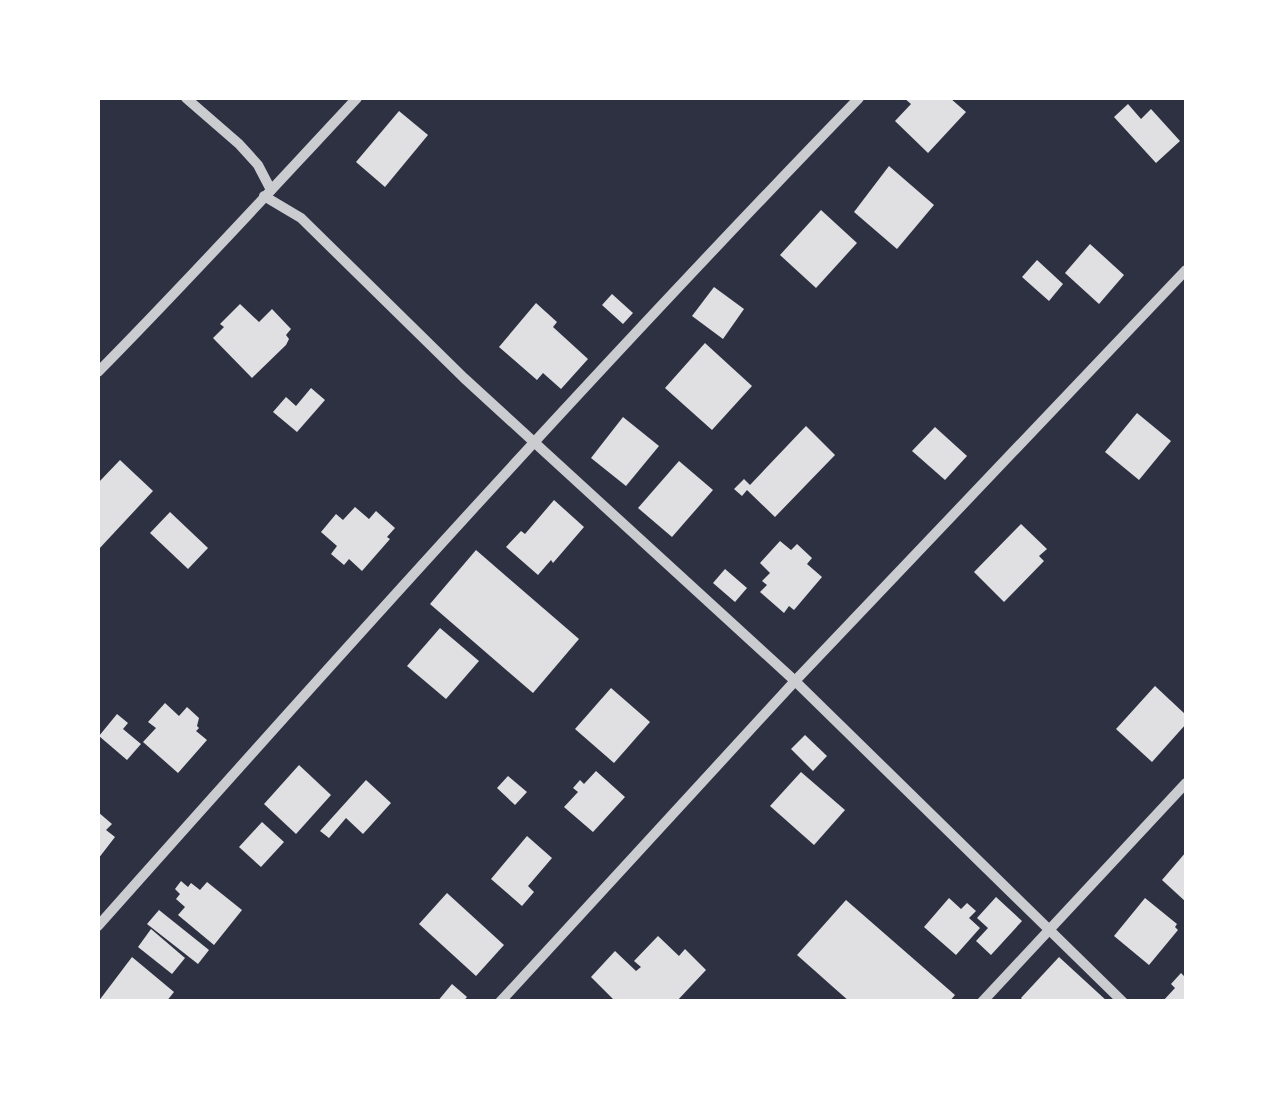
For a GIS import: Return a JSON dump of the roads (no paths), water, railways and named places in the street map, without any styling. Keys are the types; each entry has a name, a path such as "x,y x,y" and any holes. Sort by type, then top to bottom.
{"street":[{"path":"186,98 258,165 268,193 301,218 464,378 795,681 1123,1002"},
{"path":"98,372 357,98"},
{"path":"98,926 534,442 859,98"},
{"path":"500,1002 795,681 1186,270"},
{"path":"982,1002 1186,783"}]}
